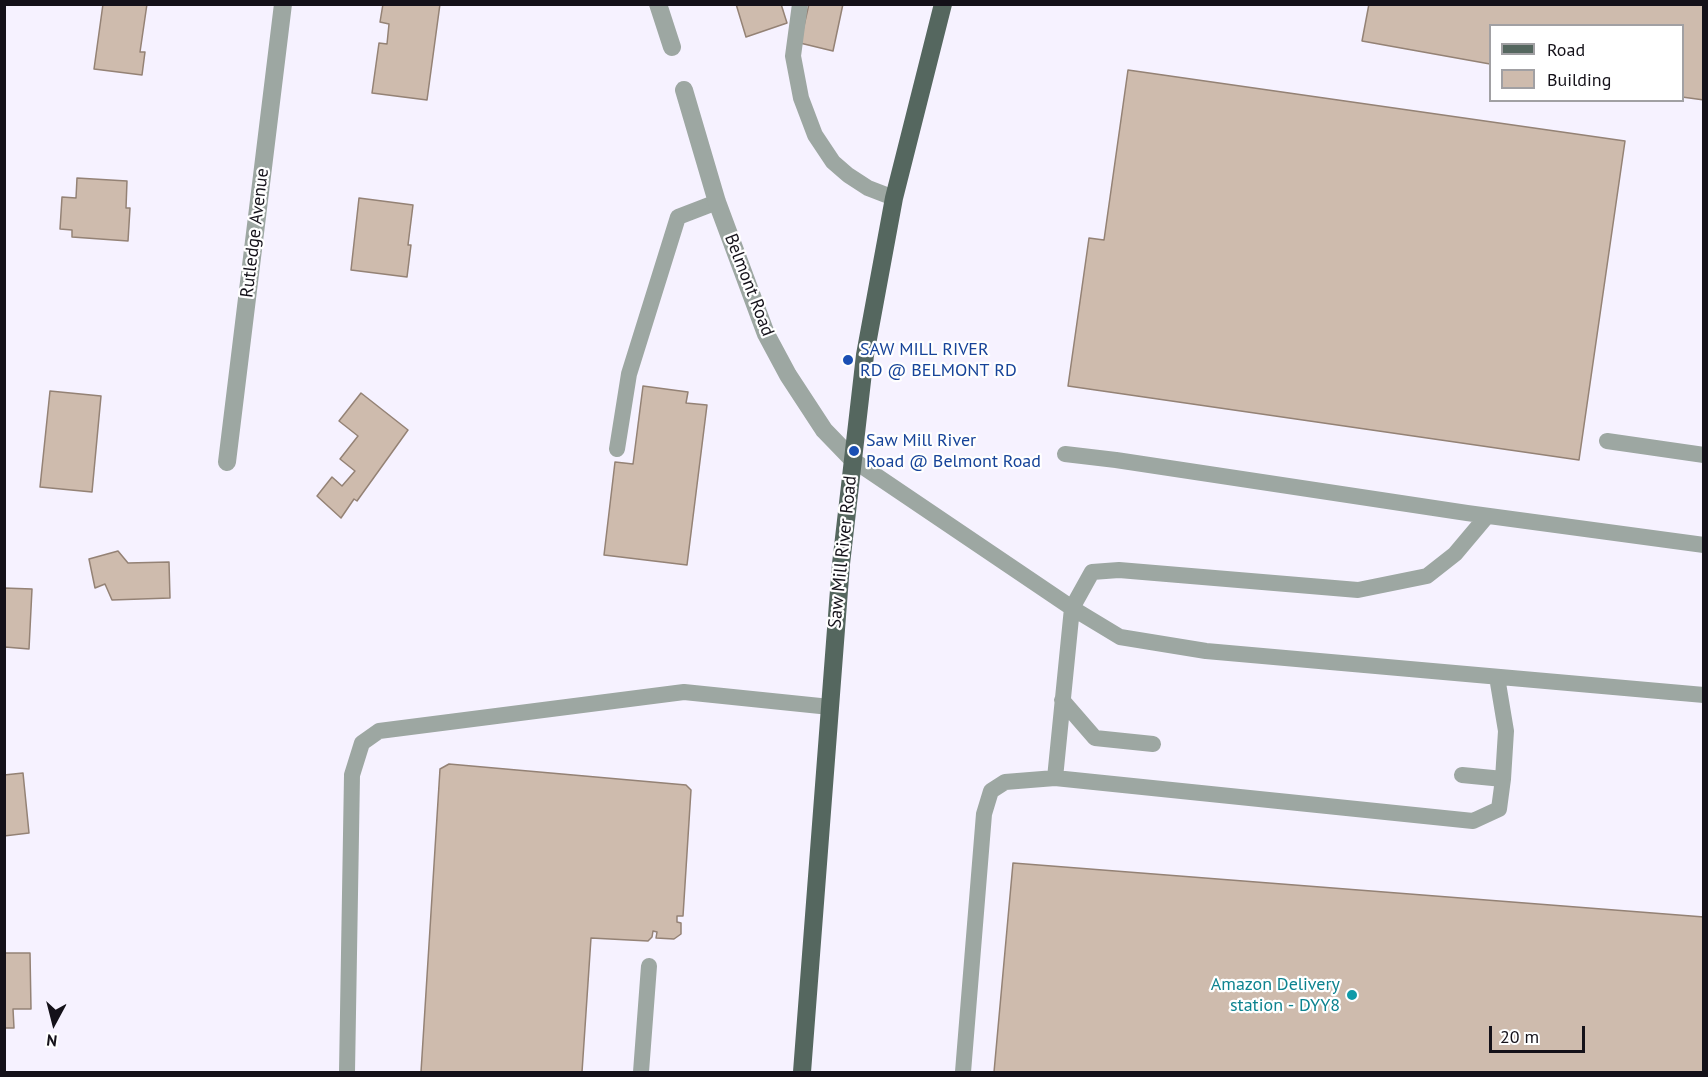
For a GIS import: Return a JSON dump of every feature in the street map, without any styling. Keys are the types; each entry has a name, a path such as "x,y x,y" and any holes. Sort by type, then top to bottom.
{"main road":[{"name":"Saw Mill River Road","path":"802,1072 845,522 865,354 894,198 943,4"}],"street":[{"name":"Rutledge Avenue","path":"227,462 283,4"},
{"path":"658,4 672,47"},
{"name":"Belmont Road","path":"684,90 717,202 766,334 788,375 824,430 853,460"}],"lane":[{"path":"800,4 793,56 801,98 816,135 833,162 848,175 868,188 894,198"},
{"path":"617,449 629,374 678,217 717,202"},
{"path":"1608,441 1704,454"},
{"path":"1065,454 1647,539 1704,545"},
{"path":"853,460 1072,608 1120,637 1206,651 1704,695"},
{"path":"1055,778 1072,608 1092,572 1110,571 1358,590 1426,576 1455,554 1487,516"},
{"path":"963,1072 984,814 991,791 1005,782 1055,778 1473,821 1499,809 1506,730 1497,677"},
{"path":"347,1072 352,775 362,743 379,731 684,692 830,707"},
{"path":"1062,700 1095,738 1153,744"},
{"path":"1462,774 1503,778"},
{"path":"641,1072 649,966"}],"building":[{"path":"103,4 147,4 140,52 145,52 142,75 94,69"},
{"path":"383,4 440,4 427,100 372,93 379,43 387,44 389,24 380,22"},
{"path":"736,4 781,4 787,23 746,37"},
{"path":"809,4 843,4 833,51 800,43"},
{"path":"1369,4 1704,4 1704,100 1684,97 1684,24 1489,24 1489,64 1362,41"},
{"path":"1128,70 1625,141 1579,460 1068,386 1089,238 1104,240"},
{"path":"77,178 127,181 126,208 130,208 128,241 72,237 72,230 60,229 62,197 76,198"},
{"path":"359,198 413,205 407,277 351,270"},
{"path":"643,386 688,392 686,403 707,405 687,565 604,555 615,462 633,464"},
{"path":"50,391 101,396 92,492 40,487"},
{"path":"361,393 408,430 357,501 354,499 341,518 317,496 332,477 342,486 355,471 340,459 358,436 339,421"},
{"path":"118,551 128,563 169,562 170,598 112,600 105,584 95,588 89,559"},
{"path":"4,588 32,589 29,649 5,647 4,664"},
{"path":"449,764 686,785 691,790 683,916 677,916 677,922 681,923 681,934 674,939 656,938 657,932 653,931 648,941 591,938 582,1072 421,1072 440,769"},
{"path":"23,773 29,833 4,836 4,775"},
{"name":"Amazon Delivery station - DYY8","path":"1013,863 1704,917 1704,1072 994,1072"},
{"path":"4,953 30,953 31,1009 13,1009 14,1028 4,1028"}],"place":[{"name":"SAW MILL RIVER RD @ BELMONT RD","path":"848,360"},
{"name":"Saw Mill River Road @ Belmont Road","path":"854,451"},
{"name":"Amazon Delivery station - DYY8","path":"1352,995"}]}
